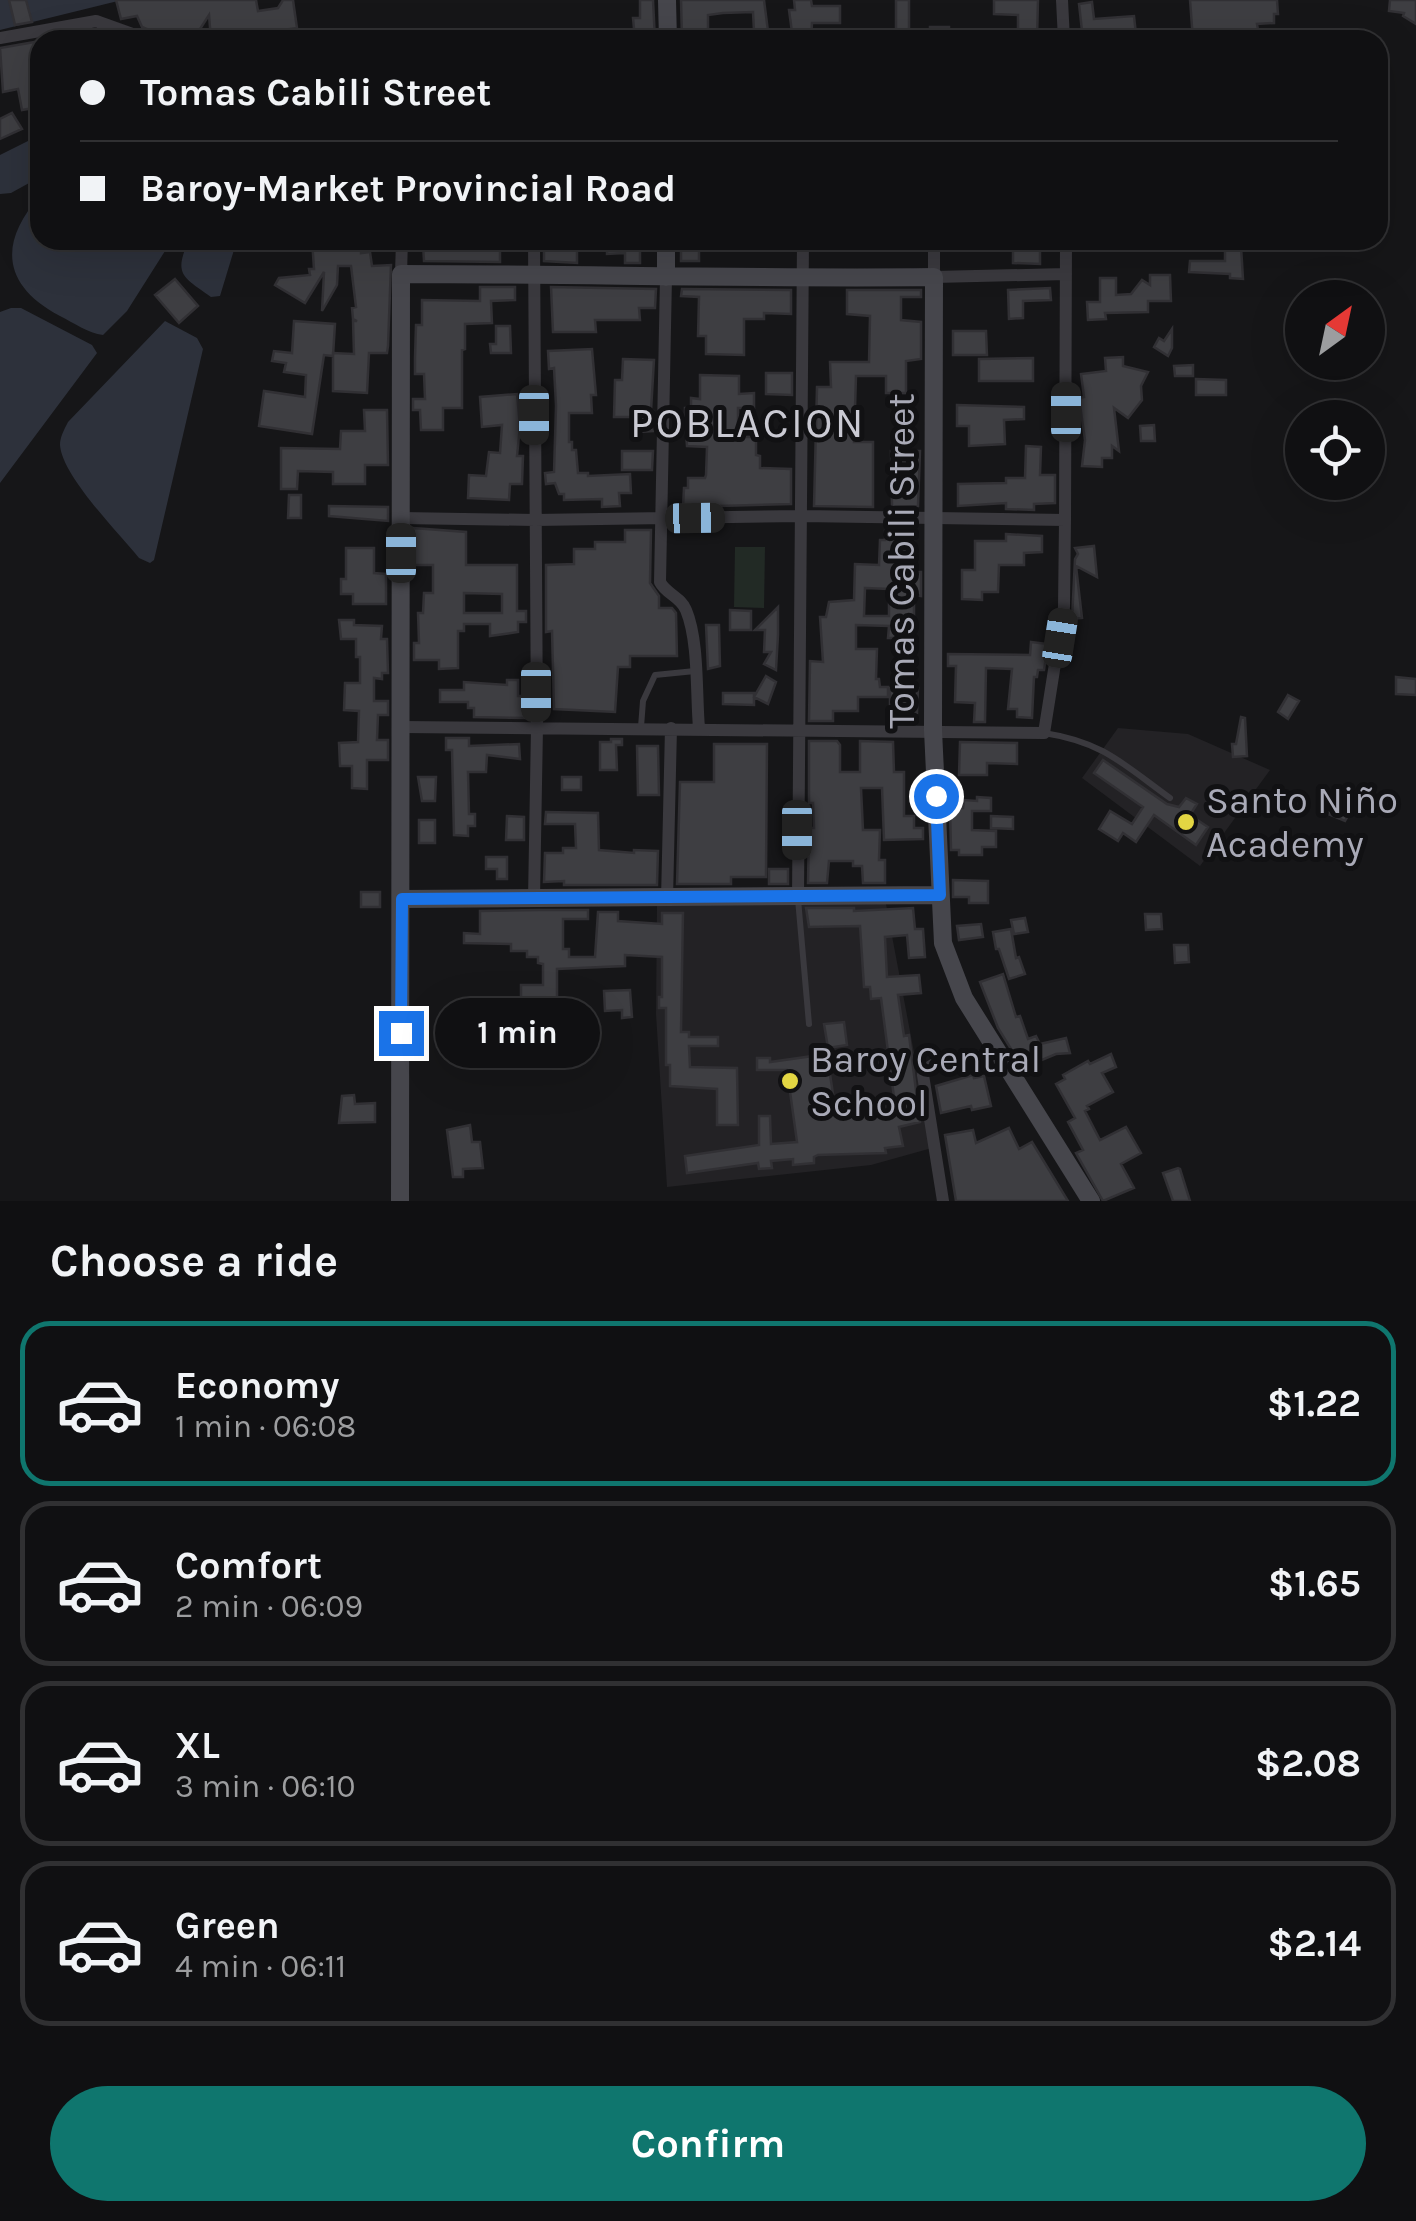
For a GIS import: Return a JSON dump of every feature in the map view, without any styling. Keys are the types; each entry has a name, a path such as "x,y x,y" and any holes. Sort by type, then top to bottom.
{"street":[{"path":"667,0 668,30"},
{"path":"1062,0 1064,30"},
{"path":"45,30 96,21 121,30"},
{"path":"0,38 30,33"},
{"path":"400,1201 402,250"},
{"path":"534,250 534,899"},
{"path":"666,250 660,582 685,606 690,622 699,728"},
{"path":"798,898 804,250"},
{"name":"Tomas Cabili Street","path":"934,250 933,730 942,942 964,998 1091,1201"},
{"path":"402,727 1044,733 1064,607 1066,250"},
{"path":"401,274 803,278 1066,274"},
{"path":"401,518 802,516 1065,520"},
{"path":"667,899 671,728"},
{"path":"402,899 940,895"},
{"path":"943,1201 923,1075 935,1062 1002,1055"}],"lane":[{"path":"641,728 643,701 655,675 695,671"},
{"path":"1044,733 1086,741 1170,798"},
{"path":"798,898 808,1024"}],"shaded area":[{"path":"0,0 122,0 0,30"},
{"path":"30,140 30,183 0,194 0,155"},
{"path":"30,209 30,250 166,250 127,311 103,335 40,304 17,276 12,261 13,245"},
{"path":"186,250 234,250 220,296 211,297 194,285 184,274"},
{"path":"21,308 92,345 97,353 0,483 0,312"},
{"path":"165,321 197,338 203,349 154,560 150,563 139,558 81,488 63,458 60,442 68,422"},
{"path":"735,547 765,547 764,608 734,607"},
{"name":"Santo Niño Academy","path":"1118,728 1188,734 1270,770 1200,866 1082,778"},
{"name":"Baroy Central School","path":"886,904 932,1148 871,1165 667,1187 656,1014 657,905"}],"building":[{"path":"9,0 26,0 32,22 15,25"},
{"path":"116,0 256,0 258,11 278,8 283,0 293,0 297,28 210,30 209,15 199,30 149,30 142,27 137,16 121,19"},
{"path":"640,0 653,0 654,30 634,30 633,18 640,18"},
{"path":"681,0 764,0 768,30 754,30 753,12 708,15 708,30 682,30"},
{"path":"794,0 811,0 812,6 840,6 840,23 812,23 812,30 792,30 789,10 795,10"},
{"path":"896,0 909,0 909,30 896,30"},
{"path":"994,0 1038,0 1037,30 1018,30 1018,15 994,14"},
{"path":"1190,0 1277,0 1274,23 1257,24 1258,30 1192,30"},
{"path":"1390,0 1416,0 1416,24 1404,13 1389,11"},
{"path":"1092,2 1094,19 1134,16 1136,30 1082,30 1079,4"},
{"path":"30,43 30,109 22,110 18,89 3,92 0,48"},
{"path":"12,113 22,129 0,139 0,119"},
{"path":"313,250 361,250 370,252 372,266 391,265 387,353 369,353 367,393 333,391 333,353 354,354 353,321 357,321 353,319 352,308 356,307 351,266 338,266 337,285 322,311 324,272 305,303 275,285 279,278 310,275 309,269 314,269"},
{"path":"423,250 500,250 500,262 424,261"},
{"path":"544,250 577,250 577,263 544,261"},
{"path":"607,250 640,250 640,263 625,263 625,253 607,254"},
{"path":"681,250 699,250 699,261 681,261"},
{"path":"1013,250 1040,250 1040,264 1013,263"},
{"path":"1225,250 1241,250 1243,279 1230,278 1230,274 1189,272 1190,261 1225,261"},
{"path":"1150,275 1170,275 1171,301 1148,301 1148,312 1105,313 1106,319 1088,320 1087,302 1100,302 1100,278 1116,278 1116,295 1131,294 1142,280 1150,285"},
{"path":"175,279 198,306 179,323 155,295"},
{"path":"480,287 515,287 515,300 491,301 492,323 465,324 462,408 443,408 443,430 421,430 420,410 413,410 413,399 425,399 424,374 415,374 416,325 422,325 422,300 480,301"},
{"path":"551,287 656,289 655,308 639,308 640,320 595,320 596,332 553,332"},
{"path":"1050,288 1051,300 1023,301 1023,318 1009,319 1008,290"},
{"path":"682,289 791,290 791,314 764,313 764,319 744,319 744,355 706,354 706,336 698,336 699,297 681,296"},
{"path":"847,290 921,290 921,297 901,297 901,320 921,322 921,359 906,361 906,393 886,393 886,376 856,376 854,442 873,442 873,507 814,506 817,387 831,387 830,362 869,362 870,316 847,314"},
{"path":"294,321 335,324 333,356 324,355 312,434 259,426 264,391 305,397 306,375 284,372 286,363 272,361 274,351 292,353"},
{"path":"496,326 510,326 511,353 491,353 490,344 496,344"},
{"path":"1172,329 1172,348 1168,356 1154,347"},
{"path":"953,331 986,331 987,355 953,355"},
{"path":"592,349 596,395 591,395 592,413 569,413 569,442 572,450 576,450 578,473 630,474 631,493 619,493 620,506 602,507 602,499 564,500 555,483 546,484 545,473 554,472 556,406 554,368 549,369 548,351"},
{"path":"1123,357 1123,366 1148,372 1141,386 1142,400 1128,418 1114,408 1119,451 1112,446 1112,458 1102,458 1102,467 1082,466 1085,440 1079,398 1084,397 1081,374 1106,371 1105,358"},
{"path":"1033,358 1033,381 979,381 979,359"},
{"path":"623,359 654,360 653,431 639,432 638,417 614,417 615,380 622,380"},
{"path":"1193,365 1193,376 1175,376 1174,366"},
{"path":"766,373 792,373 792,395 766,394"},
{"path":"700,375 739,376 739,394 754,393 754,408 738,408 738,437 756,437 760,468 791,469 791,504 683,507 688,478 706,475 707,447 687,446 685,421 685,408 691,408 691,398 700,399"},
{"path":"1196,379 1226,380 1226,395 1196,395"},
{"path":"517,394 517,456 523,456 522,484 510,484 509,500 468,498 469,475 486,476 489,452 500,453 502,425 482,427 480,397"},
{"path":"957,405 1024,407 1024,419 1004,420 1005,444 969,446 969,426 957,426"},
{"path":"364,410 387,410 388,465 365,465 365,484 333,484 333,472 298,471 297,489 281,489 281,448 340,449 341,431 365,431"},
{"path":"1154,425 1155,441 1141,441 1140,426"},
{"path":"1026,446 1041,447 1040,475 1055,475 1055,503 1034,504 1034,510 1006,509 1006,503 958,506 958,484 1006,483 1006,478 1025,478"},
{"path":"622,451 653,451 652,470 622,470"},
{"path":"891,451 920,451 918,506 892,507"},
{"path":"289,495 301,495 301,518 288,518"},
{"path":"329,506 388,507 388,521 329,516"},
{"path":"413,528 466,532 466,565 517,565 517,611 526,611 526,622 518,622 518,632 490,636 490,624 464,624 464,631 458,631 458,668 439,669 439,660 414,660 414,643 419,643 418,613 423,613 424,593 433,593 433,565 413,565","holes":["464,593 502,594 502,613 464,613"]},
{"path":"625,530 651,530 650,583 659,596 659,608 672,608 676,613 677,656 630,656 630,667 618,667 615,712 554,709 552,631 546,632 546,565 574,564 574,549 595,549 595,542 625,542"},
{"path":"885,531 896,532 896,540 914,541 913,572 921,572 921,596 914,595 914,631 898,631 898,638 888,638 889,626 856,625 856,649 877,649 876,679 880,687 888,687 888,697 858,697 858,711 833,711 833,721 809,721 810,661 823,662 820,617 826,617 829,602 854,600 855,564 879,565 880,540 885,540","holes":["865,588 889,589 889,616 864,616"]},
{"path":"1006,534 1042,536 1042,552 1024,553 1024,565 999,565 998,592 982,592 982,600 962,599 962,570 975,570 975,541 1006,541"},
{"path":"1094,546 1097,577 1076,566 1082,618 1072,619 1075,559 1078,554 1075,548"},
{"path":"346,548 374,548 374,573 386,574 386,604 353,604 353,594 341,594 341,579 346,579"},
{"path":"778,607 776,670 764,664 771,652 764,652 765,630 755,630"},
{"path":"730,610 751,611 751,630 730,630"},
{"path":"339,620 382,626 381,639 387,639 388,673 382,673 382,679 374,678 374,701 388,701 388,715 378,715 377,740 388,740 388,760 367,760 367,789 352,788 352,766 340,766 339,743 358,742 359,711 344,710 345,683 360,683 360,657 356,657 356,639 341,639"},
{"path":"706,625 719,625 720,666 708,669"},
{"path":"1031,642 1048,644 1044,670 1038,670 1034,677 1032,718 1017,717 1017,709 1008,709 1012,669 986,668 985,722 974,722 975,703 955,702 956,666 948,666 948,654 1030,655"},
{"path":"766,676 776,682 768,704 754,697"},
{"path":"1396,677 1416,679 1416,695 1396,694"},
{"path":"507,680 518,680 518,696 527,696 527,718 474,717 474,708 468,708 468,702 440,702 440,690 464,690 464,682 507,685"},
{"path":"890,688 918,688 917,713 890,712"},
{"path":"723,693 754,693 754,705 723,704"},
{"path":"1288,695 1299,701 1288,719 1278,712"},
{"path":"1241,717 1245,718 1247,756 1233,757 1232,744 1236,744"},
{"path":"446,738 469,738 469,746 519,744 520,759 487,755 486,772 468,772 469,814 475,814 475,826 468,826 468,836 454,835 452,750 446,750"},
{"path":"622,739 622,745 616,745 617,770 600,770 600,742"},
{"path":"809,741 837,741 840,772 860,772 860,741 893,742 894,772 904,772 904,816 914,816 914,828 923,828 923,839 884,840 882,788 861,788 863,830 880,830 879,860 885,860 885,883 863,883 862,866 853,866 853,861 829,861 827,883 808,883 809,828 814,828 813,803 809,803"},
{"path":"960,742 1017,743 1017,764 987,763 987,775 959,775"},
{"path":"714,744 767,744 766,877 731,877 731,884 677,884 680,782 714,782"},
{"path":"637,746 658,746 659,795 638,795"},
{"path":"1103,760 1167,804 1179,807 1186,798 1197,804 1190,815 1208,827 1196,845 1154,815 1136,842 1123,833 1118,841 1099,829 1110,811 1132,824 1143,807 1094,773"},
{"path":"418,777 436,777 435,801 422,801"},
{"path":"562,777 581,777 581,790 562,790"},
{"path":"977,797 991,798 991,811 972,811 972,830 996,831 996,847 982,847 982,855 959,855 959,850 951,850 950,808 963,808 964,800 977,801"},
{"path":"1331,799 1350,812 1345,821 1323,812"},
{"path":"546,812 598,813 599,850 658,851 657,885 544,882 545,853 576,848 575,824 545,824"},
{"path":"507,816 524,817 524,840 506,840"},
{"path":"991,816 1013,817 1013,829 991,828"},
{"path":"419,820 435,820 435,843 419,843"},
{"path":"486,857 507,857 507,879 497,879 497,869 486,869"},
{"path":"769,869 788,869 788,884 769,884"},
{"path":"953,880 988,881 988,903 969,903 969,897 953,897"},
{"path":"361,892 380,892 380,907 361,907"},
{"path":"806,908 913,908 915,929 923,929 925,957 909,958 907,935 885,937 887,977 919,975 921,993 898,995 904,1036 909,1035 920,1122 899,1127 903,1146 885,1148 886,1153 818,1155 814,1163 793,1165 793,1159 771,1161 772,1168 759,1169 758,1163 687,1173 685,1156 759,1145 759,1116 770,1116 771,1144 797,1142 787,1070 757,1070 757,1058 770,1058 770,1062 827,1054 836,1114 895,1105 881,998 871,999 870,987 864,987 860,926 809,927"},
{"path":"588,910 588,919 563,919 563,949 569,949 569,957 595,957 598,912 618,912 618,921 662,924 662,913 683,913 681,1032 689,1032 689,1037 718,1037 718,1046 689,1046 690,1067 737,1068 738,1125 717,1125 717,1089 670,1086 666,1008 659,1008 662,957 625,955 625,966 557,969 557,997 533,998 533,1007 521,1007 521,985 543,985 543,964 538,963 538,957 527,957 527,951 511,951 511,944 464,943 464,933 480,934 480,911"},
{"path":"1145,914 1161,914 1162,929 1146,930"},
{"path":"1025,918 1028,932 1014,934 1011,920"},
{"path":"981,924 983,937 959,940 957,926"},
{"path":"1011,929 1016,958 1019,957 1025,974 1009,979 993,932"},
{"path":"1174,945 1188,945 1189,962 1175,963"},
{"path":"1003,974 1016,1017 1020,1016 1028,1039 1036,1036 1040,1044 1066,1038 1070,1053 1056,1054 1030,1065 1027,1059 1019,1062 998,1028 980,982"},
{"path":"630,990 632,1017 622,1018 622,1010 605,1011 604,991"},
{"path":"844,1022 847,1045 828,1048 824,1024"},
{"path":"1111,1054 1116,1067 1102,1073 1113,1092 1087,1106 1085,1111 1100,1140 1126,1127 1141,1153 1121,1164 1134,1188 1103,1201 1076,1153 1083,1150 1068,1122 1075,1118 1056,1084 1065,1079 1063,1075 1088,1061 1090,1064"},
{"path":"973,1075 984,1076 991,1106 941,1113 936,1086"},
{"path":"354,1095 355,1104 375,1103 375,1122 339,1123 342,1096"},
{"path":"470,1125 472,1142 480,1142 483,1168 463,1169 463,1177 453,1177 447,1130"},
{"path":"1009,1128 1019,1149 1032,1142 1068,1201 956,1201 945,1135 973,1130 976,1143"},
{"path":"1178,1168 1190,1201 1173,1201 1163,1173"}],"place":[{"name":"Santo Niño Academy","path":"1186,822"},
{"name":"Baroy Central School","path":"790,1081"}],"district":[{"name":"POBLACION","path":"748,422"}],"route":[{"path":"401,1033 402,899 940,895 936,796"}]}
